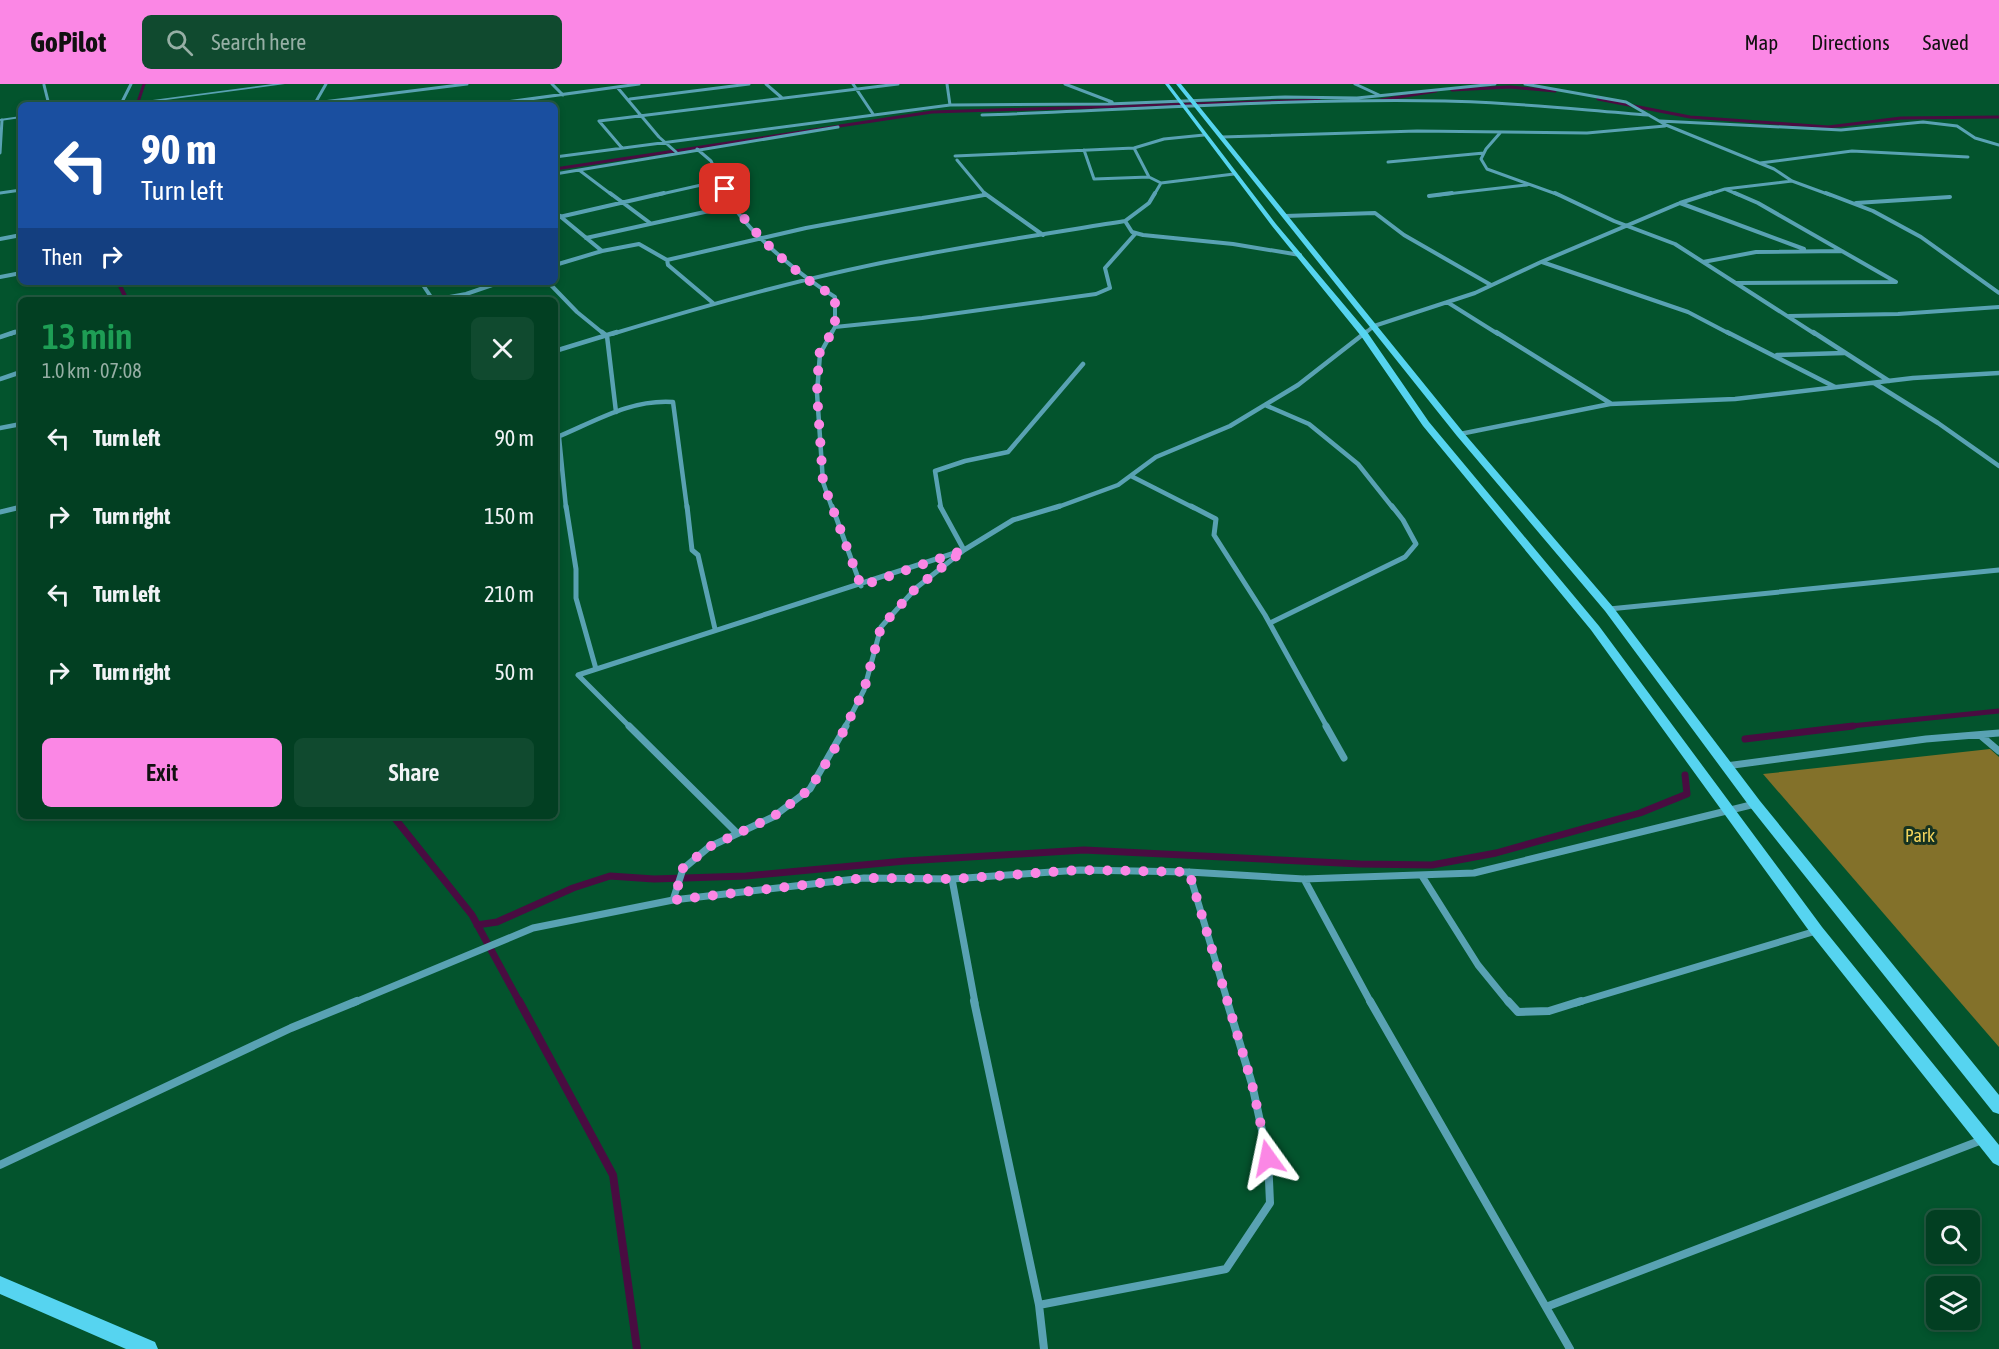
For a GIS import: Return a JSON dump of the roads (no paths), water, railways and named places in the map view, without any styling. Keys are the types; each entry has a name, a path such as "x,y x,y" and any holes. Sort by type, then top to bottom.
{"main road":[{"path":"1167,84 1222,137 1286,216 1310,250 1460,434 1609,609 1755,804 1999,1107"},
{"path":"1178,84 1204,135 1364,334 1426,424 1595,628 1817,931 1999,1158"},
{"path":"0,1285 148,1349"}],"street":[{"path":"124,102 131,84"},
{"path":"138,102 283,84"},
{"path":"315,102 326,84"},
{"path":"329,102 467,84"},
{"path":"552,84 563,94"},
{"path":"612,84 630,99 661,142 674,151"},
{"path":"511,102 639,84"},
{"path":"630,99 749,84"},
{"path":"766,84 781,98"},
{"path":"853,84 873,114"},
{"path":"622,148 599,121 640,114 898,84"},
{"path":"947,84 951,105"},
{"path":"1065,84 1115,103"},
{"path":"1355,84 1381,96"},
{"path":"982,115 1108,111 1188,103 1381,96 1495,84"},
{"path":"1525,84 1626,102 1666,125 1774,169 1792,181 1873,212 1921,237 1999,293"},
{"path":"44,85 48,102"},
{"path":"558,156 951,105 1446,101 1649,115"},
{"path":"0,150 1,120 18,117"},
{"path":"1659,121 1841,130 1900,123 1934,123 1957,126 1975,138 1999,145"},
{"path":"1222,137 1417,131 1587,133 1666,125"},
{"path":"558,174 674,151 697,150 838,128"},
{"path":"1500,133 1481,159 1487,169 1531,184 1675,244 1889,381"},
{"path":"1043,236 984,195 956,158 1134,147 1164,139 1204,135"},
{"path":"1134,147 1149,177"},
{"path":"697,150 703,152 711,161 732,206 762,238 807,280 835,297 835,327 819,354 817,393 823,482 861,586"},
{"path":"1084,150 1094,179 1149,177 1161,183 1234,174"},
{"path":"1758,163 1852,151 1968,157"},
{"path":"1388,162 1484,153"},
{"path":"579,170 624,201 650,223"},
{"path":"560,217 719,181"},
{"path":"674,900 683,868 709,847 773,817 810,789 834,750 864,690 881,627 916,588 964,550 1013,520 1118,485 1156,457 1230,426 1298,385 1374,326 1491,285 1680,203 1725,189 1792,181"},
{"path":"558,350 713,303 807,280 921,255 1125,221 1149,203 1161,183"},
{"path":"1429,196 1531,184"},
{"path":"1725,189 1758,203 1896,282 1737,283"},
{"path":"0,194 18,191"},
{"path":"667,260 806,228 984,195"},
{"path":"1852,204 1950,197"},
{"path":"1680,203 1808,251"},
{"path":"586,238 732,206"},
{"path":"1286,216 1375,213 1404,235 1491,285"},
{"path":"560,217 602,251"},
{"path":"1125,221 1132,232 1136,233 1233,244 1300,255"},
{"path":"835,327 945,315 1096,294 1110,288 1105,268 1136,233"},
{"path":"0,239 18,236"},
{"path":"558,264 602,251 639,244 667,260 668,264 713,303"},
{"path":"1703,261 1755,252 1842,251"},
{"path":"1541,262 1688,312 1836,387"},
{"path":"0,277 18,274"},
{"path":"450,297 492,285"},
{"path":"551,285 577,312 608,336 616,412"},
{"path":"1447,302 1610,404"},
{"path":"1789,316 1898,314 1999,307"},
{"path":"0,337 18,331"},
{"path":"1776,356 1846,353"},
{"path":"964,550 939,504 934,471 965,461 1008,452 1083,364"},
{"path":"0,379 18,373"},
{"path":"1460,434 1610,404 1735,399 1889,381 1999,373"},
{"path":"1874,383 1938,423 1999,466"},
{"path":"558,438 626,408 660,401 673,402 692,550 698,555 715,629"},
{"path":"1265,405 1309,424 1358,464 1402,520 1416,544 1405,557 1335,589 1270,623"},
{"path":"0,429 18,425"},
{"path":"558,446 576,569 576,598 597,669"},
{"path":"1131,476 1216,519 1214,535 1270,623 1344,758"},
{"path":"0,512 18,508"},
{"path":"737,833 578,675 715,629 861,586 964,550"},
{"path":"1609,609 1999,570"},
{"path":"1726,766 1926,739 1999,733"},
{"path":"1980,735 1999,751"},
{"path":"0,1165 291,1028 533,928 674,900 864,878 952,879 1080,870 1189,872 1304,879 1474,873 1755,804"},
{"path":"1039,1305 1226,1269 1270,1203 1268,1158 1252,1084 1189,872"},
{"path":"1422,876 1465,946 1503,998 1518,1012 1549,1011 1756,947 1817,931"},
{"path":"952,879 986,1060 1039,1305 1044,1349"},
{"path":"1304,879 1345,957 1570,1349"},
{"path":"1546,1306 1985,1138"}],"waterway":[{"path":"138,102 144,84"},
{"path":"1452,90 1510,87 1555,91"},
{"path":"1381,100 1436,91"},
{"path":"1598,99 1690,117 1828,127 1901,118 1999,117"},
{"path":"558,169 932,112 1319,100"},
{"path":"120,285 126,297"},
{"path":"1841,727 1999,711"},
{"path":"1745,739 1853,726"},
{"path":"477,925 497,922 573,888 610,876 654,879 746,876 905,861 1084,850 1360,864 1432,865 1496,853 1640,813 1687,794 1685,775"},
{"path":"395,819 477,925"},
{"path":"477,925 520,1003"},
{"path":"519,1001 613,1175 637,1349"}],"park label":[{"name":"Park","path":"1920,835"}]}
